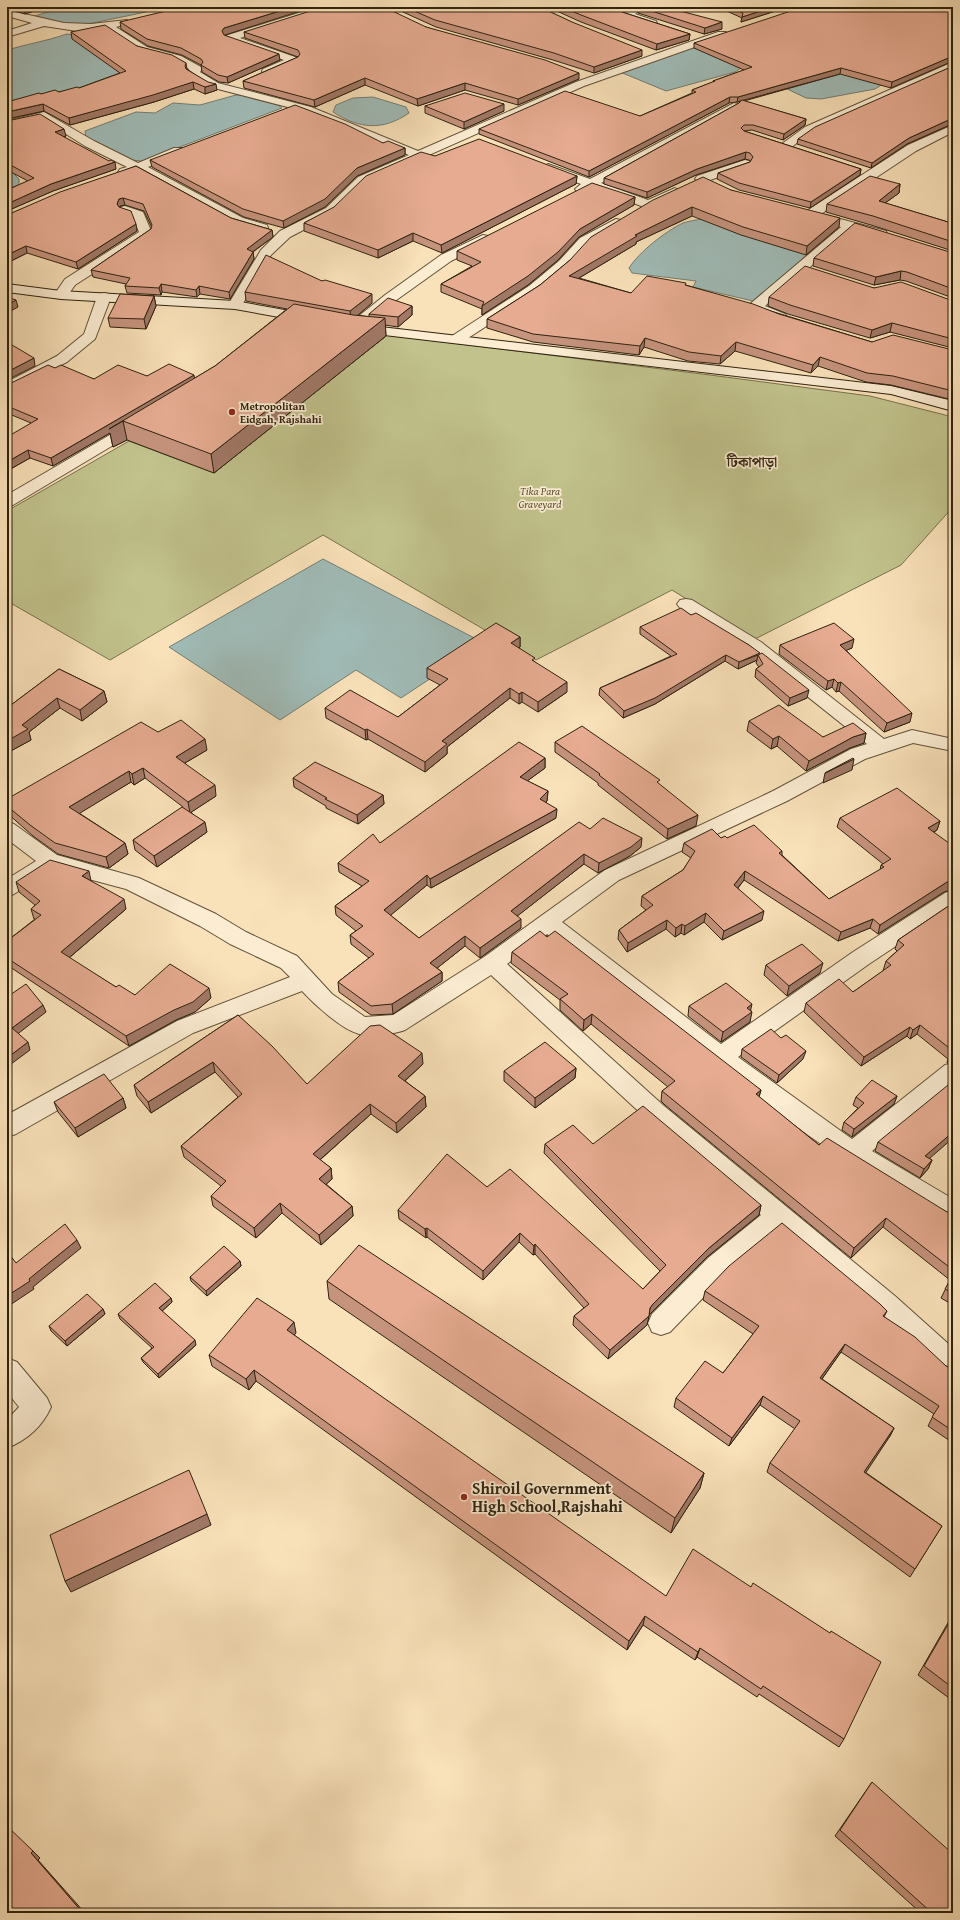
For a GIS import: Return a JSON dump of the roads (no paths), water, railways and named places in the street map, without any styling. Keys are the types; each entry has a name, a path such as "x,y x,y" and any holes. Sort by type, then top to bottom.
{"street":[{"path":"257,76 294,60 229,38 328,7"},
{"path":"624,7 635,10 626,15 660,26"},
{"path":"7,13 42,23 68,28 108,26 131,20"},
{"path":"7,34 42,23"},
{"path":"108,26 143,49 177,58 197,69 192,72 214,85 307,109 419,154"},
{"path":"236,305 266,253 285,234 330,211 362,180 594,79 730,31"},
{"path":"690,35 705,40"},
{"path":"641,50 656,56"},
{"path":"785,146 809,129 934,76 953,65"},
{"path":"579,74 594,79"},
{"path":"228,88 242,82"},
{"path":"273,114 295,106"},
{"path":"503,106 518,111"},
{"path":"570,195 734,106"},
{"path":"7,124 44,115 74,136 116,158 138,167 238,221 285,234"},
{"path":"810,215 912,148 953,128"},
{"path":"463,135 477,141"},
{"path":"772,142 799,151"},
{"path":"116,175 188,147"},
{"path":"534,162 590,184 648,204"},
{"path":"457,338 534,289 564,264 586,241 632,213 701,179 745,164"},
{"path":"857,170 871,174"},
{"path":"701,179 718,186"},
{"path":"61,295 70,282 146,233 138,216 125,210"},
{"path":"798,211 895,238"},
{"path":"791,320 755,307 851,225"},
{"path":"354,328 390,298 446,258 494,234"},
{"path":"801,268 816,273"},
{"path":"7,288 61,295 236,305 324,321"},
{"path":"7,388 62,359 90,336 104,297"},
{"path":"280,325 293,315"},
{"path":"339,324 354,328 457,338 891,390 953,406"},
{"path":"7,502 150,418"},
{"path":"686,604 755,646 882,746"},
{"path":"7,829 50,860 132,883 208,920 238,938 289,962 324,1000 361,1026 397,1024 492,963 612,875 780,796 858,754 912,736 953,745"},
{"path":"7,889 50,860"},
{"path":"721,1058 861,958 953,898"},
{"path":"548,923 617,974 721,1058 853,1152 953,1212"},
{"path":"492,963 569,1036 656,1113 886,1304 953,1365"},
{"path":"7,1127 185,1027 306,980"},
{"path":"853,1152 953,1072"},
{"path":"661,1323 717,1266 780,1216"},
{"path":"7,1371 37,1407 19,1428 7,1435"}],"water":[{"path":"63,7 155,7 146,12 78,26 35,16"},
{"path":"67,34 80,36 128,60 125,80 7,103 7,50"},
{"path":"684,48 696,48 739,63 741,68 735,72 666,91 620,72"},
{"path":"852,67 886,82 875,89 821,99 806,98 781,86"},
{"path":"236,95 242,95 278,105 282,108 143,161 129,160 86,138 85,131 136,112 155,113 173,103 200,105"},
{"path":"373,97 406,107 409,113 390,123 371,126 352,122 333,112 336,105 353,98"},
{"path":"7,167 19,179 19,185 7,189"},
{"path":"702,219 802,248 807,255 753,301 693,287 696,281 632,273 629,268 633,262 639,255 661,237 683,223"},
{"path":"323,559 484,643 401,698 356,670 280,720 169,647"}],"place":[{"name":"Metropolitan Eidgah, Rajshahi","path":"232,412"},
{"name":"Shiroil Government High School,Rajshahi","path":"464,1497"}],"district":[{"name":"টিকাপাড়া","path":"752,462"}],"park label":[{"name":"Tika Para Graveyard","path":"540,497"}]}
